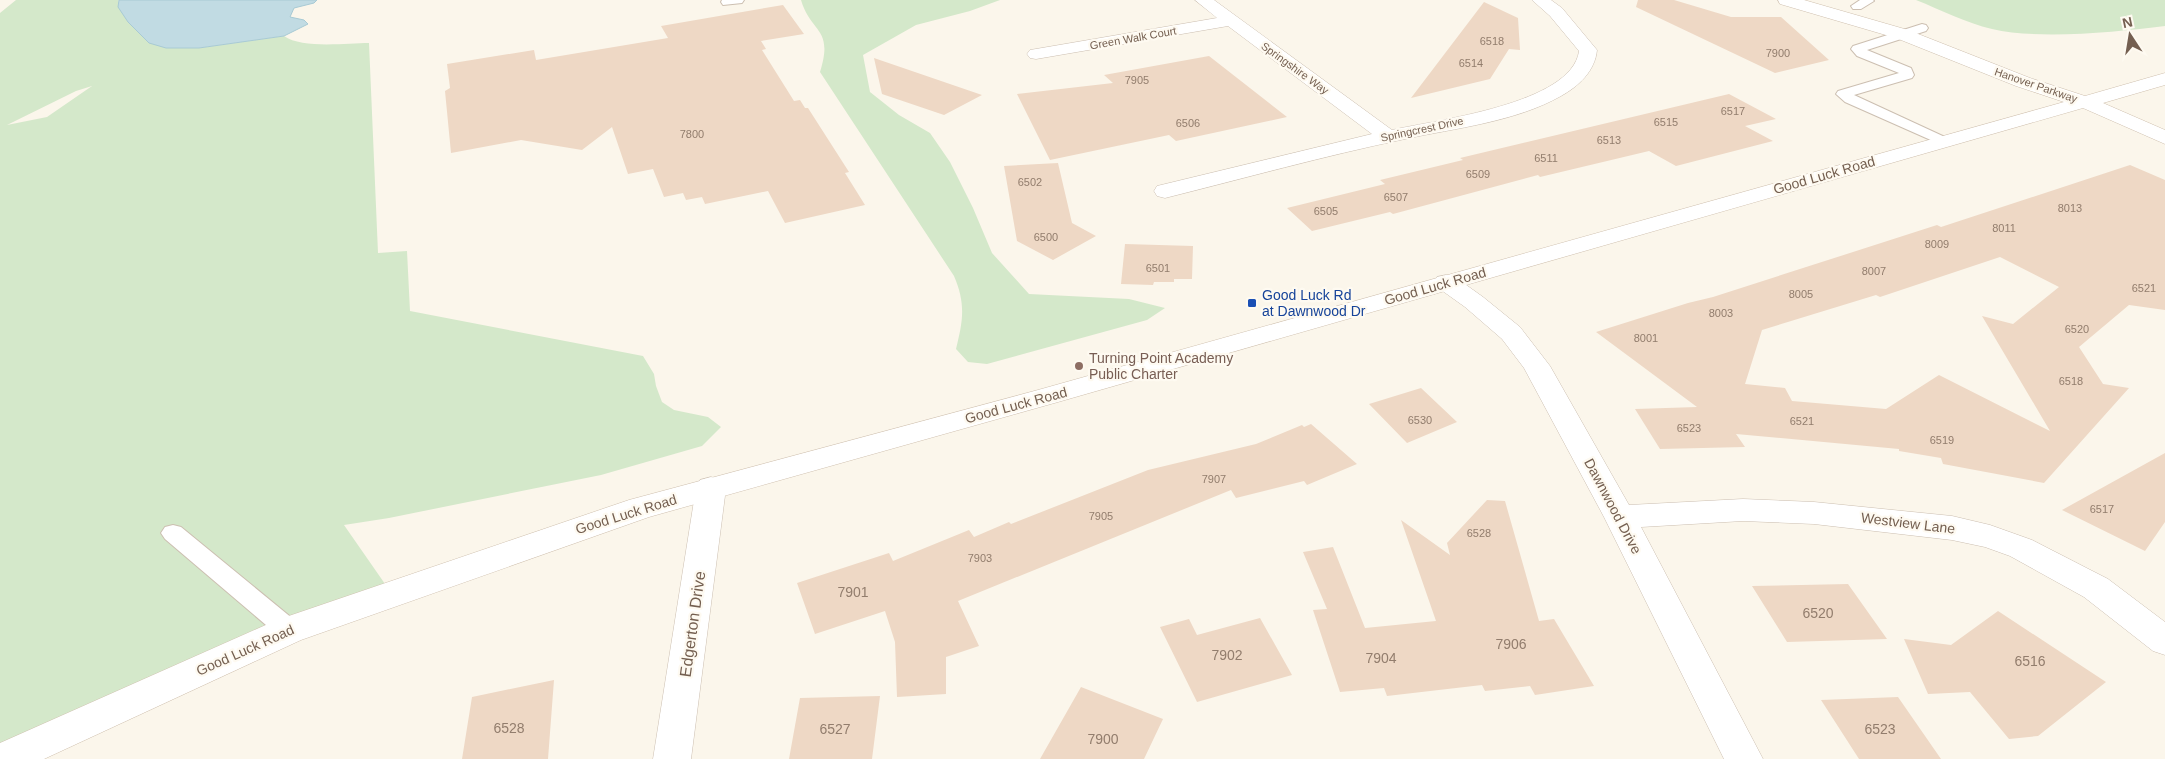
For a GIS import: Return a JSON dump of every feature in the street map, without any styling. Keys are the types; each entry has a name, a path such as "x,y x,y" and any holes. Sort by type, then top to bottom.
{"street":[{"name":"Springshire Way","path":"1203,0 1229,21 1352,108 1387,136"},
{"name":"Springcrest Drive","path":"1165,191 1387,136 1456,122 1537,100 1571,81 1580,72 1588,56 1588,50 1561,17 1540,0"},
{"name":"Hanover Parkway","path":"1786,0 1902,34 2023,82 2085,102"},
{"name":"Hanover Parkway","path":"1835,0 1863,4 2049,76 2085,102"},
{"name":"Green Walk Court","path":"1036,54 1229,21"},
{"name":"Good Luck Road","path":"4,759 289,630 640,508 1048,396 2165,78"},
{"path":"2085,102 2165,138"},
{"name":"Dawnwood Drive","path":"1446,282 1494,317 1523,347 1555,398 1620,516 1744,759"},
{"name":"Edgerton Drive","path":"672,759 712,488"},
{"name":"Westview Lane","path":"1620,516 1743,510 1814,513 1952,528 1990,537 2021,548 2096,588 2165,641"}],"lane":[{"path":"1922,28 1858,49 1862,53 1906,70 1907,75 1843,94 1850,99 1942,141"},
{"path":"173,533 289,630"}],"green space":[{"path":"16,0 119,0 166,48 199,48 284,36 302,43 313,44 369,43 378,253 407,251 410,311 643,356 654,374 662,402 674,410 708,417 721,427 702,446 601,475 389,518 344,525 392,594 0,759 0,13","holes":["92,86 47,117 7,125 76,91"]},
{"path":"801,0 1000,0 970,11 916,25 863,55 870,92 899,115 930,133 950,162 973,208 992,253 1029,294 1129,299 1165,308 1147,320 987,364 968,362 956,349 962,304 954,276 820,72 824,57 823,38 805,11"},
{"path":"1916,0 2165,0 2165,26 2078,34 2011,32 1973,23"}],"water":[{"path":"119,0 317,0 314,3 294,8 290,17 304,20 308,24 284,36 199,48 166,48 149,43 128,22 118,7"}],"building":[{"path":"1638,0 1674,0 1731,17 1781,17 1829,60 1775,73 1636,7"},
{"path":"1484,2 1518,18 1520,50 1509,49 1490,79 1411,98"},
{"path":"783,5 804,34 761,41 766,49 762,50 794,101 800,100 805,108 808,108 849,172 845,173 865,205 785,223 768,191 705,204 702,197 686,200 683,193 664,197 653,169 628,174 612,127 582,150 521,140 451,153 445,91 450,88 447,64 534,50 536,60 668,38 661,26"},
{"path":"1209,56 1287,117 1176,141 1169,135 1050,160 1017,94 1113,83 1104,75"},
{"path":"874,58 982,95 944,115 882,94"},
{"path":"1729,94 1776,119 1745,126 1773,141 1676,166 1649,151 1540,177 1538,175 1393,214 1390,212 1312,231 1287,208 1385,184 1380,180 1463,160 1460,158"},
{"path":"1058,163 1072,223 1096,236 1053,260 1017,241 1004,166"},
{"path":"2130,165 2165,180 2165,310 2129,305 2079,347 2103,384 2129,388 2044,483 1943,464 1941,458 1899,451 1899,449 1736,434 1745,447 1660,449 1635,409 1697,407 1596,332 1713,297 1937,225 1941,227","holes":["2000,257 2059,287 2013,324 1982,316 2050,431 1939,375 1886,409 1792,401 1785,388 1745,384 1762,330 1876,295 1880,297"]},
{"path":"1125,244 1193,246 1192,279 1174,279 1174,282 1154,282 1153,285 1121,284"},
{"path":"1421,388 1457,422 1407,443 1369,404"},
{"path":"1311,424 1357,464 1307,485 1304,481 1236,498 1231,490 958,601 979,646 946,657 946,694 897,697 895,642 885,611 815,634 797,583 889,553 893,561 969,530 974,537 1148,470 1256,444 1302,425 1304,427"},
{"path":"2165,453 2165,522 2145,551 2062,510"},
{"path":"1487,500 1505,501 1539,621 1554,619 1594,686 1535,695 1530,686 1485,691 1482,685 1387,696 1384,688 1340,692 1313,610 1327,609 1303,552 1333,547 1365,628 1436,621 1401,520 1450,555 1447,543"},
{"path":"1848,584 1887,639 1787,642 1752,586"},
{"path":"1998,611 2106,682 2038,736 2009,739 1970,692 1928,694 1904,639 1951,645"},
{"path":"1260,618 1292,675 1197,702 1160,627 1189,619 1197,635"},
{"path":"554,680 548,759 462,759 472,697"},
{"path":"1081,687 1163,719 1144,759 1040,759"},
{"path":"880,696 872,759 789,759 800,698"},
{"path":"1898,697 1941,759 1859,759 1821,700"}],"place":[{"name":"Good Luck Rd at Dawnwood Dr","path":"1252,303"},
{"name":"Turning Point Academy Public Charter","path":"1079,366"}]}
